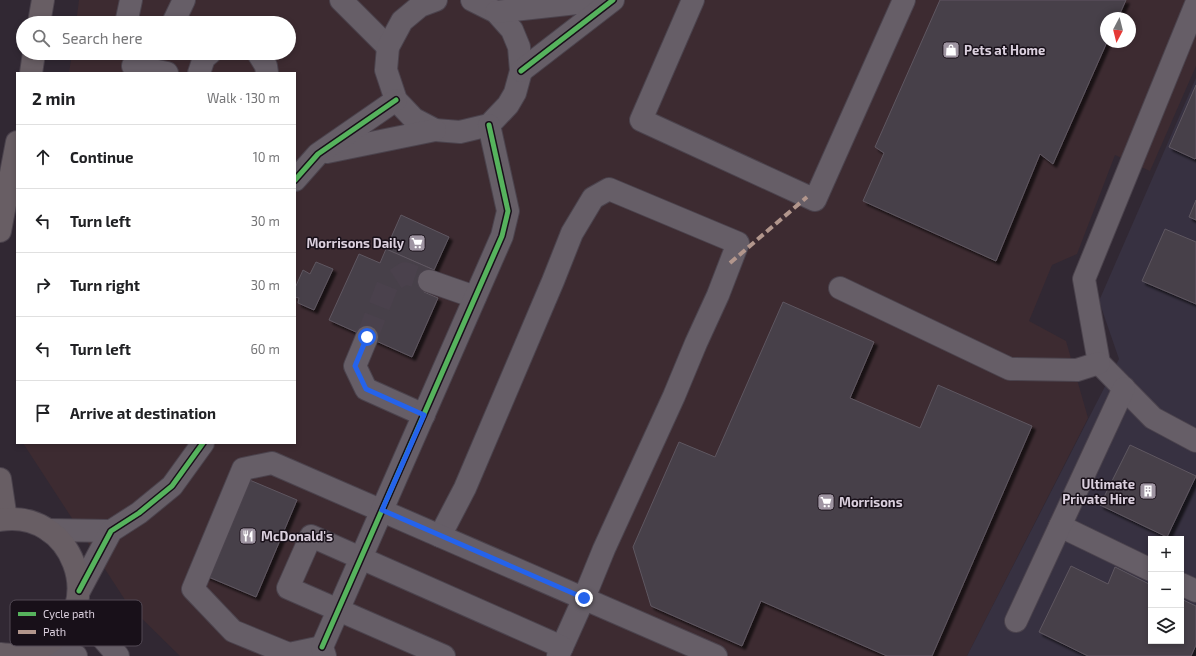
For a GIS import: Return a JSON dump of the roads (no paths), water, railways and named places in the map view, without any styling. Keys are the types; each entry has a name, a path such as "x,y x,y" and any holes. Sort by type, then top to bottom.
{"main road":[{"path":"40,16 43,0"},
{"path":"31,72 33,60"},
{"path":"0,231 16,147"},
{"path":"0,479 3,520 28,521 48,530 61,542 71,556 77,573 77,599"},
{"path":"12,655 43,646"}],"street":[{"path":"128,16 131,0"},
{"path":"176,16 184,0"},
{"path":"341,0 388,47"},
{"path":"435,130 414,120 396,100 386,70 388,47 402,21 420,6 436,0"},
{"path":"318,154 435,130 460,132 489,125 508,105 515,93 521,71 519,47 512,30 496,12 474,0"},
{"path":"496,12 604,0"},
{"path":"521,71 613,0"},
{"path":"693,0 641,120 815,200 904,0"},
{"path":"1196,4 1084,279 1099,363 1153,418 1196,441"},
{"path":"199,72 203,60"},
{"path":"262,60 266,66 267,72"},
{"path":"132,64 163,72"},
{"path":"296,179 318,154 396,100"},
{"path":"489,125 508,211 502,236 382,510 362,558 338,611 324,652 289,654 233,631 193,589 243,469 272,463 382,510 716,656"},
{"path":"440,536 465,488 572,233 593,198 609,189 738,243 718,295 560,652 362,558 311,536 288,588 444,656"},
{"path":"429,281 475,297"},
{"path":"840,288 1010,369 1077,370 1099,363"},
{"path":"367,337 355,366 366,389 424,415"},
{"path":"1016,621 1124,388"},
{"path":"77,599 111,531 138,513 172,486 202,444"},
{"path":"1060,526 1148,569"},
{"path":"48,530 111,531"},
{"path":"1184,585 1196,591"},
{"path":"111,646 118,656"},
{"path":"40,648 76,656"}],"tunnel":[{"path":"367,337 388,284 405,273 429,281"}],"place":[{"name":"Pets at Home","path":"951,50"},
{"name":"Morrisons Daily","path":"417,243"},
{"name":"Ultimate Private Hire","path":"1148,491"},
{"name":"Morrisons","path":"826,502"},
{"name":"McDonald's","path":"248,536"}]}
